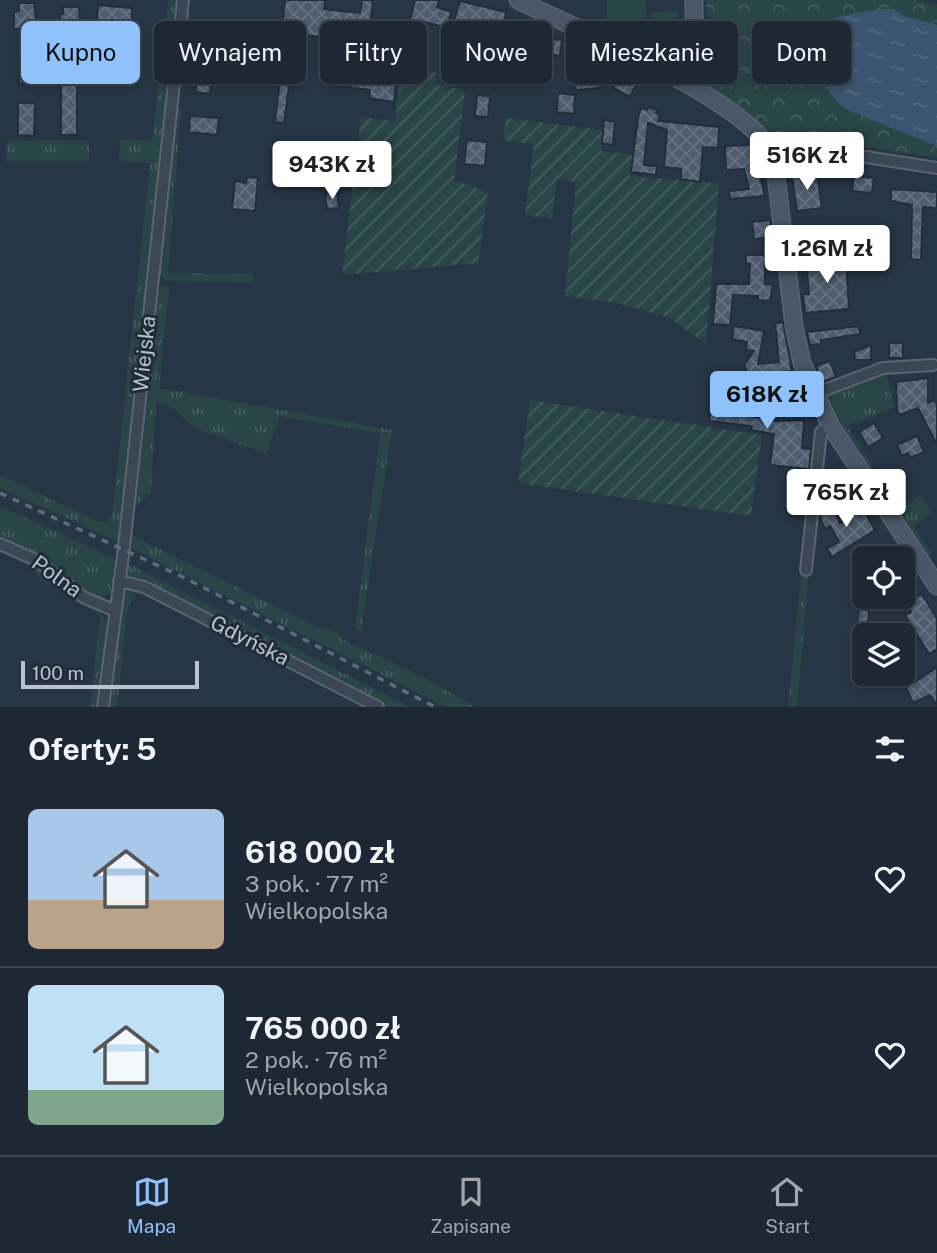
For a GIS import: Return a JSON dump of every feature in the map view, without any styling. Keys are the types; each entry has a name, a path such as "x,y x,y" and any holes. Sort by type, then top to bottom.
{"street":[{"name":"Wiejska","path":"103,707 183,0"},
{"path":"518,0 695,88 748,124 769,144 794,326 802,363 830,425 937,586"},
{"path":"694,0 695,88"},
{"path":"772,152 789,146 803,147 937,168"},
{"path":"814,394 884,368 933,365"},
{"path":"806,570 821,432 830,425"},
{"name":"Polna","path":"0,544 29,555 83,597 113,610"},
{"name":"Gdyńska","path":"119,581 156,593 379,707"}],"green space":[{"path":"168,0 177,0 175,21 166,21"},
{"path":"607,0 646,0 647,21 607,21"},
{"path":"706,0 915,0 937,5 937,158 804,137 803,143 779,140 710,90 706,84 738,84 738,21 711,21 711,15 706,15"},
{"path":"678,11 678,21 650,21 650,12"},
{"path":"427,71 437,73 435,84 465,90 454,180 488,192 478,263 342,275 361,117 395,121 399,84 427,84"},
{"path":"158,84 168,84 119,542 0,488 0,475 97,521 106,523 112,516 150,163 119,161 120,139 152,140"},
{"path":"175,107 181,108 168,273 254,274 253,282 171,281 164,279 157,272"},
{"path":"506,118 603,130 601,151 632,155 630,176 719,183 706,344 670,318 616,303 565,296 576,182 557,179 552,219 525,215 534,145 503,140"},
{"path":"7,140 89,141 89,161 6,161"},
{"path":"164,287 169,288 159,388 392,430 361,631 355,629 380,433 280,416 266,454 195,428 172,407 156,402 151,493 135,507 133,536 317,627 338,632 340,638 425,678 476,707 446,707 127,546 157,291"},
{"path":"886,372 894,408 847,426 862,449 858,451 824,394"},
{"path":"530,400 762,435 751,516 518,483"},
{"path":"864,451 899,509 920,495 932,512 913,526 932,553 928,556 860,454"},
{"path":"0,506 117,560 110,593 103,597 91,596 39,556 0,540"},
{"path":"0,549 41,569 75,591 101,613 106,621 97,707 90,707 100,617 95,611 44,582 28,564"},
{"path":"125,562 410,707 389,707 251,636 129,579 125,576"},
{"path":"809,573 797,707 788,707 801,577"},
{"path":"130,588 139,590 128,607 117,707 110,707 122,595"}],"water":[{"path":"894,9 901,15 937,25 937,146 845,109 836,100 826,84 851,84 851,21 830,21 836,17"}],"building":[{"path":"285,0 325,0 324,9 360,13 362,0 373,0 371,21 320,21 320,37 306,35 306,21 283,21"},
{"path":"415,0 439,0 437,7 451,12 449,21 441,21 441,26 427,21 410,21"},
{"path":"460,1 506,12 504,21 454,20"},
{"path":"19,3 34,3 36,21 21,21 21,33 19,29 14,29 14,12 19,11"},
{"path":"98,5 132,8 132,21 97,20"},
{"path":"63,7 79,7 80,21 60,21 60,14 63,14"},
{"path":"552,39 562,40 560,56 554,55 552,71"},
{"path":"19,54 21,54 21,84"},
{"path":"61,84 78,84 77,135 61,135"},
{"path":"196,84 211,84 210,94 195,92"},
{"path":"280,84 289,84 284,123 275,122"},
{"path":"324,84 396,84 394,102 369,98 370,90"},
{"path":"575,84 600,84 599,88 576,90"},
{"path":"615,84 636,84 630,97 613,88"},
{"path":"558,93 575,95 574,114 557,112"},
{"path":"477,95 490,96 488,117 475,116"},
{"path":"18,103 35,103 34,136 18,135"},
{"path":"648,107 657,110 656,113 660,115 658,121 719,127 718,148 703,147 700,182 681,179 681,169 664,167 667,130 648,123 644,165 657,166 656,175 631,172 638,118 641,108 647,110"},
{"path":"190,116 219,118 217,135 189,132"},
{"path":"604,120 615,122 613,145 602,143"},
{"path":"467,140 487,142 485,166 464,164"},
{"path":"751,145 755,149 756,173 759,172 765,196 730,199 729,191 749,189 744,169 726,170 725,146"},
{"path":"817,173 822,208 797,211 792,176"},
{"path":"854,176 874,178 872,193 852,191"},
{"path":"247,177 258,178 255,211 232,209 235,181 246,183"},
{"path":"891,189 937,192 937,208 923,207 921,260 911,259 912,205 891,201"},
{"path":"337,192 339,208 327,209 325,194"},
{"path":"770,220 772,237 754,239 752,222"},
{"path":"746,255 765,255 765,284 773,285 770,301 758,300 758,296 733,295 730,325 713,324 716,284 749,284 750,264 746,264"},
{"path":"846,258 849,309 805,313 803,294 809,294 806,259"},
{"path":"783,322 792,371 783,372 782,391 747,390 748,373 744,365 754,351 746,350 747,342 732,339 734,326 764,331 758,364 779,362 775,323"},
{"path":"859,326 860,334 821,340 821,344 810,345 807,332"},
{"path":"889,343 903,343 903,358 889,358"},
{"path":"871,345 871,360 855,360 854,352"},
{"path":"830,361 836,377 822,382 816,366"},
{"path":"928,378 928,403 934,400 937,405 937,445 918,408 899,415 897,408 896,382"},
{"path":"720,385 739,388 736,414 777,421 804,420 802,448 811,449 809,469 770,465 774,434 751,430 752,426 709,421 710,412 717,412"},
{"path":"874,423 883,438 868,447 859,432"},
{"path":"917,436 924,452 910,458 908,453 902,456 897,445"},
{"path":"845,476 854,493 835,506 824,489"},
{"path":"833,507 840,523 865,512 875,530 832,557 827,548 839,542 830,526 825,529 820,513"},
{"path":"922,594 937,619 937,649 929,654 915,631 915,623 910,623 905,615 911,612 909,609 915,609 915,598"},
{"path":"859,609 869,609 868,623 857,623"},
{"path":"937,667 937,706 930,695 913,703 906,688 915,686 915,682"}],"railway":[{"path":"0,493 185,578 435,707"}]}
